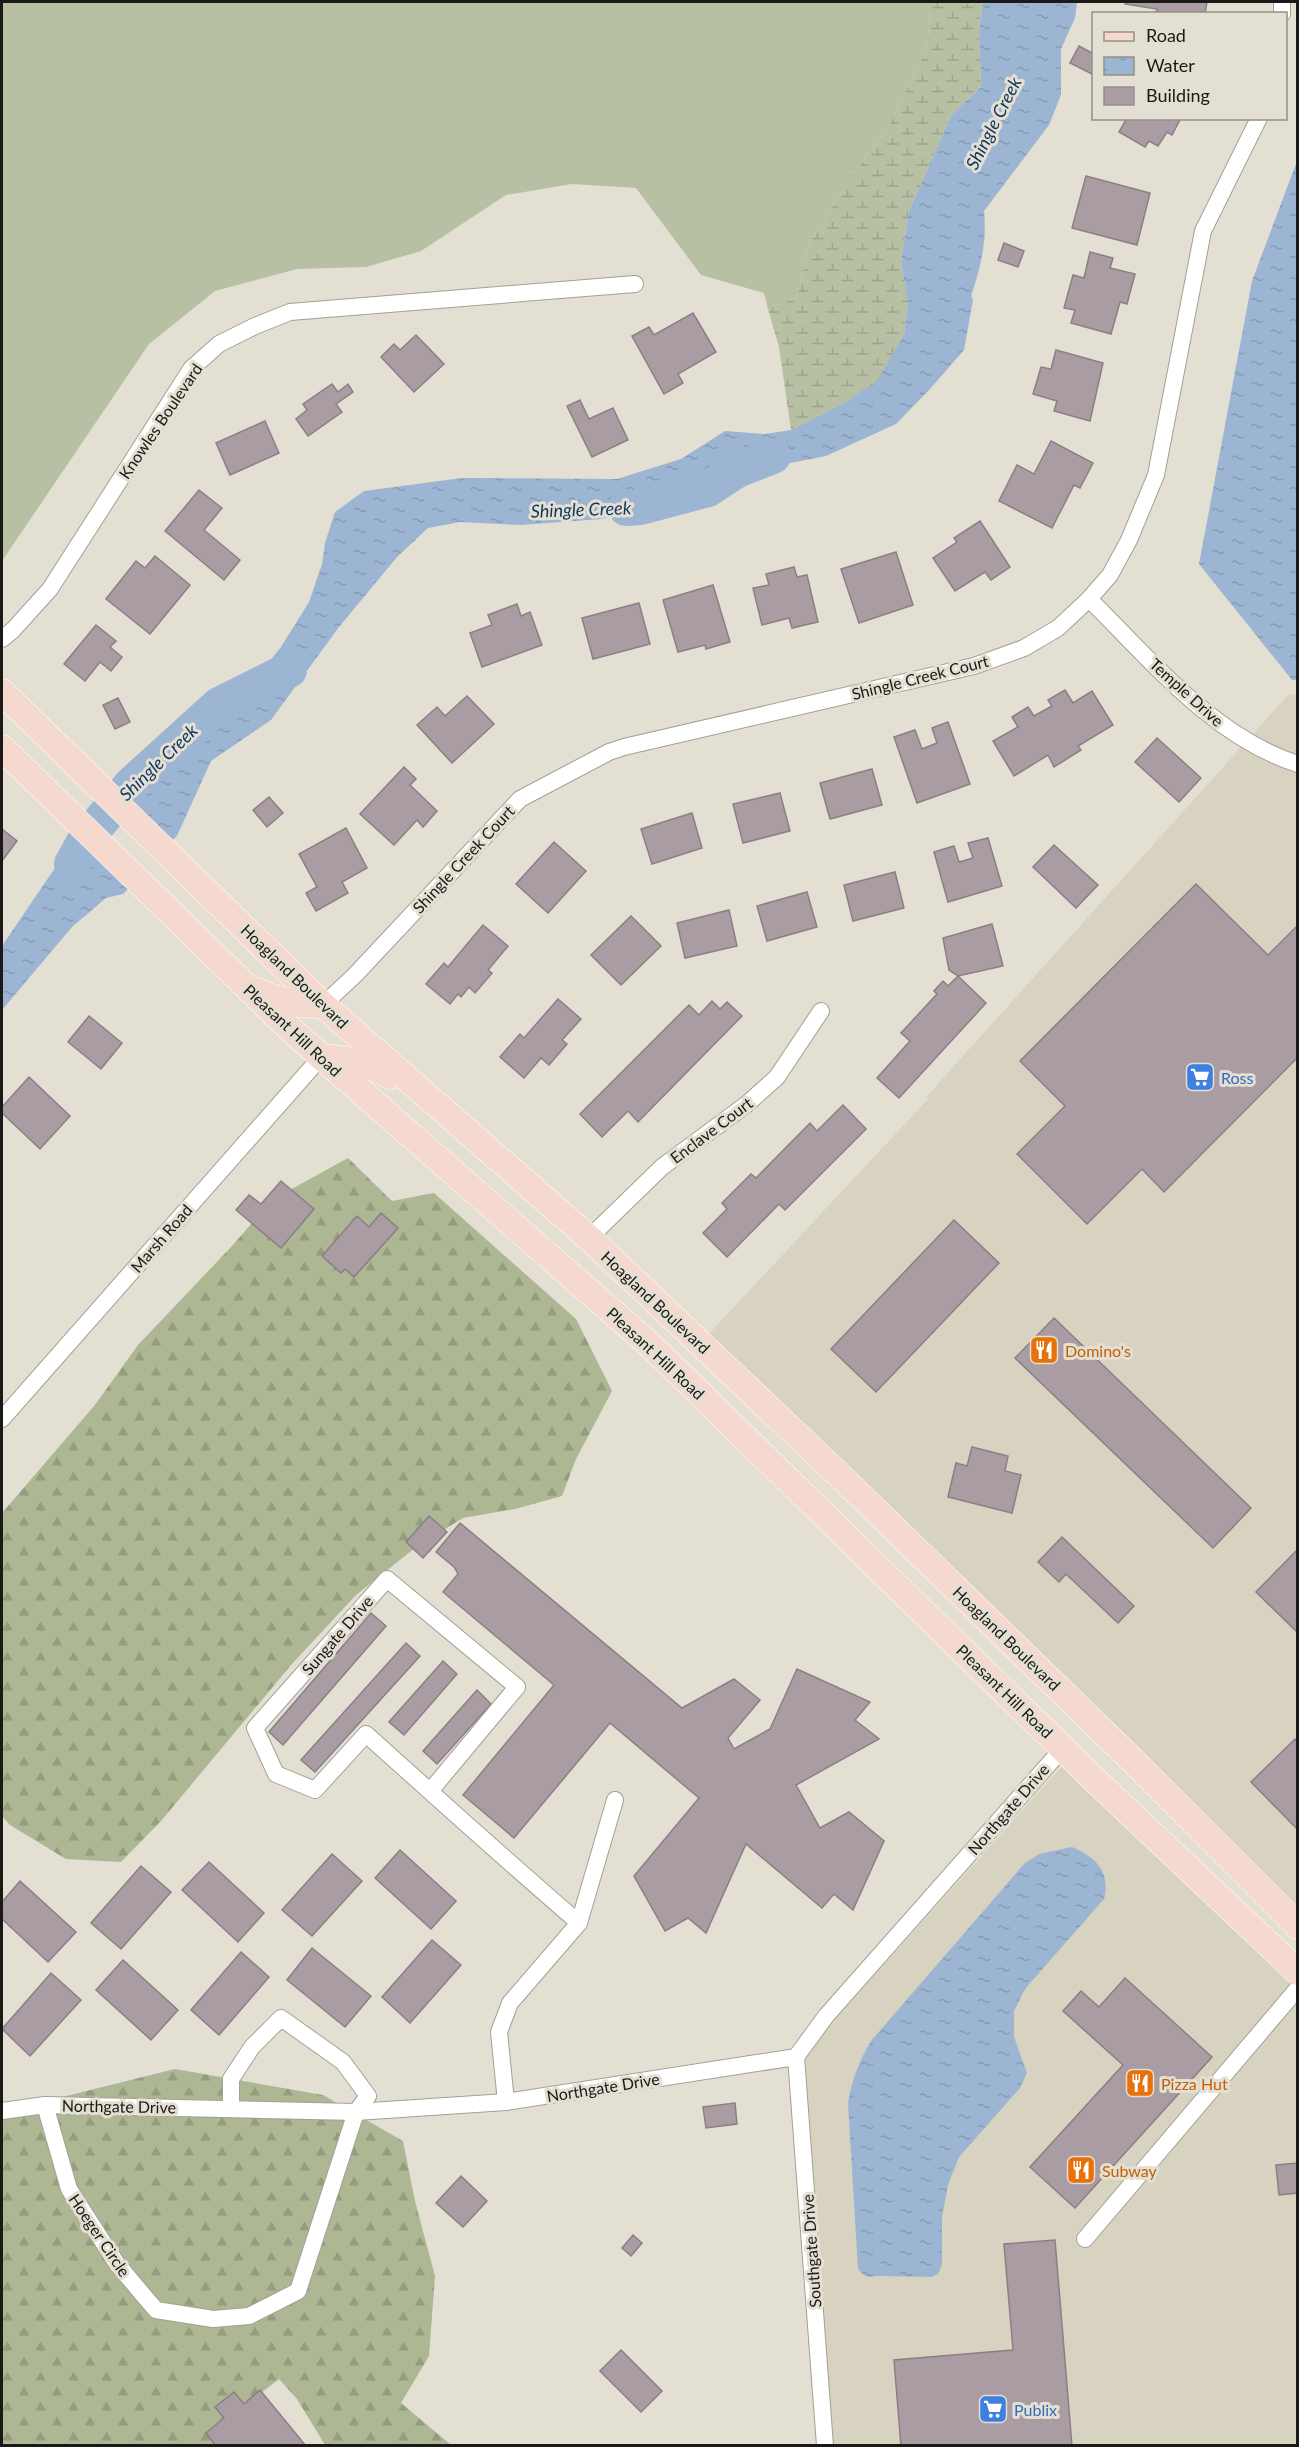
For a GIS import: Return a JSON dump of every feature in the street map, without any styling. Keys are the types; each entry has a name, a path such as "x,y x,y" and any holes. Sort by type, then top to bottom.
{"main road":[{"name":"Hoagland Boulevard","path":"2,692 323,1005 589,1238 838,1474 1298,1926"},
{"name":"Pleasant Hill Road","path":"2,748 52,799 321,1057 650,1345 1063,1748 1298,1972"},
{"path":"246,986 286,1003 303,1006 323,1005"},
{"path":"321,1057 351,1059 365,1063 422,1092"},
{"path":"1063,1748 1090,1720"}],"street":[{"name":"Shingle Creek Court","path":"323,1005 355,975 520,799 609,752 624,747 974,666 1024,648 1058,628 1089,599 1110,575 1129,540 1156,475 1203,231 1258,120"},
{"name":"Knowles Boulevard","path":"2,639 13,630 50,588 191,369 219,344 255,326 291,312 635,284"},
{"name":"Temple Drive","path":"1089,599 1194,702 1254,747 1298,764"},
{"name":"Enclave Court","path":"589,1238 662,1167 747,1104 777,1077 821,1011"},
{"name":"Marsh Road","path":"2,1419 321,1057"},
{"name":"Sungate Drive","path":"431,1790 517,1687 387,1579 255,1728 276,1774 315,1790 366,1734 431,1790 495,1852 579,1923"},
{"name":"Northgate Drive","path":"2,2111 45,2105 356,2112 506,2102 796,2057 826,2016 1063,1748"},
{"path":"506,2102 499,2032 510,2002 579,1923 615,1800"},
{"path":"1085,2239 1298,1988"},
{"name":"Hoeger Circle","path":"45,2105 69,2189 117,2264 156,2310 213,2319 249,2316 298,2291 356,2112 368,2096 343,2062 281,2018 252,2047 231,2079 231,2109"},
{"name":"Southgate Drive","path":"796,2057 825,2445"}],"shaded area":[{"path":"1289,694 1297,695 1297,1911 707,1336 928,1099 926,1097"},
{"path":"1065,1763 1294,1983 1297,1989 1297,2445 831,2445 805,2053"}],"green space":[{"path":"2,2 932,2 926,51 887,130 851,177 809,244 797,297 768,309 764,293 701,275 636,188 572,184 506,195 421,251 366,267 297,269 215,291 149,344 2,561"},
{"path":"932,2 983,2 979,30 981,87 952,114 909,211 901,260 908,306 904,334 878,381 844,403 791,430 779,347 768,309 797,297 809,244 851,177 887,130 926,51"},
{"path":"348,1158 392,1201 434,1193 576,1319 612,1391 576,1459 562,1496 515,1509 463,1518 415,1548 356,1595 291,1665 161,1821 121,1862 66,1859 10,1825 2,1816 2,1513 95,1405 138,1345 232,1246 272,1200"},
{"path":"175,2069 323,2095 403,2141 415,2201 435,2276 429,2356 401,2403 451,2445 325,2445 297,2399 279,2379 238,2411 215,2445 2,2445 2,2112"}],"water":[{"path":"983,2 1077,2 1075,18 1061,49 1061,95 1049,125 984,211 985,233 982,254 971,296 973,300 964,350 896,424 826,456 733,474 667,501 602,519 520,525 460,522 428,528 397,557 339,627 271,720 211,761 177,836 170,842 124,796 188,749 247,690 281,647 309,602 322,564 325,543 335,512 364,491 462,478 617,479 681,459 725,431 765,434 791,430 844,403 877,381 904,334 908,306 901,260 909,211 952,114 981,87 979,30"},
{"path":"1297,161 1298,680 1292,680 1199,564 1252,281"},
{"path":"79,840 129,888 123,894 106,898 72,927 2,1010 2,946 59,862"},
{"path":"1072,1847 1088,1855 1099,1866 1105,1880 1104,1899 1025,1989 1014,2011 1014,2037 1027,2073 1020,2088 959,2157 948,2185 942,2217 942,2265 938,2274 932,2277 864,2275 858,2269 848,2103 863,2056 871,2041 1024,1864 1039,1854"}],"building":[{"path":"1126,2 1207,2 1205,12 1156,12 1157,9 1125,4"},
{"path":"1079,46 1092,53 1092,74 1070,63"},
{"path":"1126,120 1180,120 1172,135 1167,132 1158,146 1149,141 1145,147 1119,132"},
{"path":"1086,176 1150,193 1137,245 1072,228"},
{"path":"1004,243 1024,251 1018,267 998,260"},
{"path":"1090,252 1113,258 1110,268 1135,274 1127,304 1120,302 1111,334 1071,323 1075,310 1064,308 1073,275 1084,278"},
{"path":"693,313 716,352 678,374 683,383 664,394 632,336 649,327 654,335"},
{"path":"416,335 444,364 414,392 381,357 394,344 400,350"},
{"path":"1056,350 1103,363 1090,421 1054,411 1057,401 1033,394 1041,367 1051,369"},
{"path":"332,384 338,392 348,384 353,392 336,404 342,412 308,436 296,419 307,410 303,404"},
{"path":"580,400 589,419 613,408 628,440 592,457 567,406"},
{"path":"265,421 279,453 230,475 216,443"},
{"path":"1051,441 1093,463 1080,488 1074,485 1052,528 999,501 1017,465 1034,474"},
{"path":"199,490 222,508 204,530 240,560 224,580 165,531"},
{"path":"980,521 1010,567 991,580 985,572 955,591 933,558 957,542 954,538"},
{"path":"896,552 913,605 859,623 841,569"},
{"path":"155,556 190,585 150,634 106,599 136,561 145,568"},
{"path":"794,567 797,577 807,575 818,622 792,628 789,618 762,625 753,588 769,585 766,574"},
{"path":"713,585 730,642 706,649 705,645 678,652 663,600"},
{"path":"639,603 650,644 593,659 582,618"},
{"path":"517,604 521,616 530,612 542,645 482,667 470,633 492,625 488,615"},
{"path":"96,625 116,641 110,647 122,657 111,671 100,662 85,681 64,664"},
{"path":"1065,690 1073,703 1092,691 1113,725 1078,746 1081,750 1054,767 1048,755 1014,776 993,741 1018,727 1012,717 1028,707 1034,716 1052,706 1048,700"},
{"path":"467,696 494,724 452,763 417,725 437,707 445,716"},
{"path":"118,698 130,722 115,729 103,705"},
{"path":"948,722 970,784 917,803 894,737 915,730 922,749 937,743 932,728"},
{"path":"1157,738 1201,778 1179,802 1135,762"},
{"path":"404,767 416,779 410,785 437,811 423,827 417,820 394,845 360,814"},
{"path":"872,769 882,805 830,819 820,783"},
{"path":"780,793 790,831 743,843 733,804"},
{"path":"269,797 283,813 267,827 253,810"},
{"path":"692,813 702,848 652,864 641,829"},
{"path":"346,828 367,868 342,882 348,893 316,911 306,893 317,887 299,854"},
{"path":"2,829 17,841 2,861"},
{"path":"988,838 1002,886 948,902 934,852 954,846 959,862 973,858 968,843"},
{"path":"554,842 586,871 548,913 516,884"},
{"path":"1054,845 1098,885 1076,908 1033,867"},
{"path":"895,872 904,908 853,921 844,885"},
{"path":"1196,884 1268,955 1298,925 1298,1057 1164,1192 1142,1169 1087,1224 1017,1154 1065,1106 1020,1061"},
{"path":"807,892 817,927 767,941 757,906"},
{"path":"729,910 737,946 685,958 677,923"},
{"path":"631,916 661,946 621,985 591,955"},
{"path":"992,924 1003,966 958,976 949,970 943,938"},
{"path":"483,925 508,946 488,970 492,973 475,993 469,987 461,997 458,994 450,1004 426,984 444,963 448,967"},
{"path":"958,976 986,1003 899,1098 877,1078 910,1041 901,1033 937,994 934,991 943,981 948,986"},
{"path":"558,999 581,1019 562,1040 567,1044 549,1065 541,1058 524,1078 500,1057 520,1034 524,1038"},
{"path":"712,1001 720,1009 727,1002 742,1016 638,1122 628,1111 602,1137 580,1114 689,1005 699,1015"},
{"path":"89,1016 122,1043 101,1069 68,1042"},
{"path":"29,1077 70,1116 40,1149 2,1113 2,1107"},
{"path":"843,1105 866,1129 785,1210 779,1204 727,1257 703,1233 727,1209 722,1203 751,1174 756,1178 810,1123 817,1131"},
{"path":"281,1181 314,1209 281,1248 236,1210 249,1195 261,1204"},
{"path":"381,1213 398,1228 354,1277 345,1269 341,1273 322,1256 357,1216 369,1227"},
{"path":"954,1220 999,1263 876,1392 831,1349"},
{"path":"1054,1318 1251,1508 1213,1548 1015,1358"},
{"path":"972,1447 1008,1456 1005,1471 1021,1475 1012,1513 948,1497 956,1463 967,1466"},
{"path":"429,1516 447,1532 423,1558 406,1542"},
{"path":"460,1523 682,1708 734,1679 760,1700 728,1738 734,1749 770,1729 797,1669 870,1702 855,1720 879,1739 796,1785 820,1828 849,1812 884,1841 853,1910 834,1894 822,1908 746,1844 706,1933 688,1918 665,1931 634,1876 699,1798 610,1723 514,1838 463,1795 554,1685 443,1592 458,1574 454,1567 436,1552"},
{"path":"1062,1537 1134,1606 1118,1623 1066,1574 1059,1582 1038,1562"},
{"path":"1296,1551 1298,1553 1298,1633 1256,1592"},
{"path":"371,1613 386,1626 283,1745 269,1732"},
{"path":"406,1643 420,1656 315,1772 301,1760"},
{"path":"443,1661 457,1674 404,1735 389,1722"},
{"path":"477,1690 491,1704 437,1764 423,1751"},
{"path":"1295,1739 1298,1742 1298,1830 1251,1782"},
{"path":"400,1850 456,1901 431,1929 375,1878"},
{"path":"332,1854 362,1881 312,1936 282,1910"},
{"path":"209,1862 264,1913 238,1942 182,1890"},
{"path":"141,1866 171,1892 121,1949 91,1923"},
{"path":"20,1881 76,1932 48,1962 2,1919 2,1902"},
{"path":"432,1940 461,1965 410,2023 382,1997"},
{"path":"312,1948 371,1996 345,2027 287,1980"},
{"path":"241,1952 269,1977 219,2035 191,2010"},
{"path":"123,1960 178,2010 151,2040 96,1990"},
{"path":"51,1973 81,2000 30,2056 2,2029"},
{"path":"1125,1978 1212,2057 1075,2208 1030,2167 1123,2065 1063,2011 1081,1991 1099,2007"},
{"path":"735,2103 737,2124 706,2128 703,2107"},
{"path":"1298,2163 1298,2193 1279,2195 1276,2165"},
{"path":"461,2176 487,2201 463,2227 436,2203"},
{"path":"633,2235 642,2243 631,2256 622,2248"},
{"path":"1055,2240 1072,2446 901,2446 894,2360 1013,2350 1004,2244"},
{"path":"621,2350 662,2391 641,2412 600,2371"},
{"path":"260,2390 306,2446 216,2446 206,2433 224,2418 215,2407 234,2392 244,2404"}],"waterway":[{"name":"Shingle Creek","path":"626,508 640,507 708,489 737,470 773,456"},
{"name":"Shingle Creek","path":"72,864 87,837 132,784 219,705 289,670"}],"place":[{"name":"Ross","path":"1200,1077"},
{"name":"Domino's","path":"1044,1350"},
{"name":"Pizza Hut","path":"1140,2083"},
{"name":"Subway","path":"1081,2170"},
{"name":"Publix","path":"993,2409"}]}
